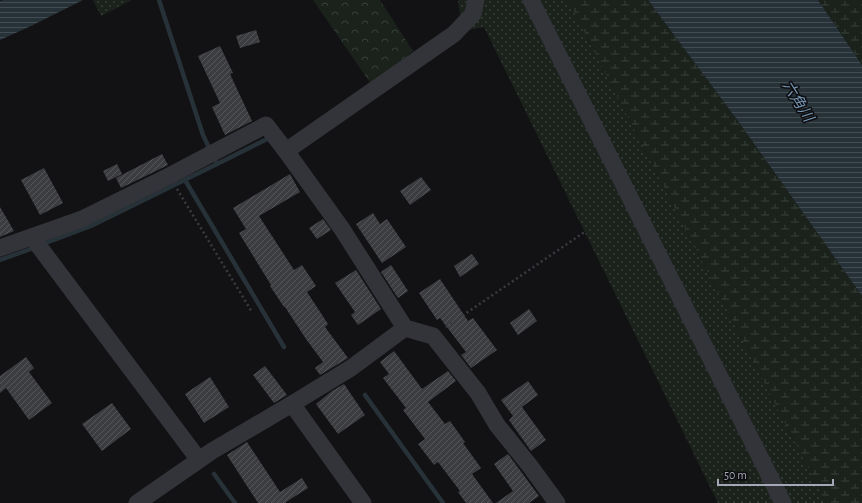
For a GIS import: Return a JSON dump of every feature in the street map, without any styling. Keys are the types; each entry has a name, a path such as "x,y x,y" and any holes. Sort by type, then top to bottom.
{"street":[{"path":"286,151 454,34 473,14 476,0"},
{"path":"531,0 783,503"},
{"path":"0,248 82,219 266,125 342,229 405,328 433,336 478,393 497,425 558,503"},
{"path":"32,237 206,456"},
{"path":"137,503 206,456 350,368 405,328"},
{"path":"292,404 363,503"}],"path":[{"path":"181,196 252,312"},
{"path":"433,336 586,231"}],"green space":[{"path":"93,0 132,0 101,16"},
{"path":"313,0 380,0 413,51 371,84"},
{"path":"458,0 568,0 826,503 718,503 484,27 462,31"},
{"path":"568,0 648,0 738,121 862,296 862,503 826,503"},
{"path":"818,0 862,0 862,65"}],"water":[{"path":"83,0 0,40 0,1"},
{"name":"六角川","path":"648,0 818,0 862,65 862,296 738,121"}],"building":[{"path":"256,30 260,42 240,48 236,36"},
{"path":"220,46 233,73 230,74 252,121 225,135 212,107 220,103 198,56"},
{"path":"162,154 168,165 121,188 116,178"},
{"path":"117,164 122,174 108,181 103,171"},
{"path":"44,168 63,203 40,215 21,180"},
{"path":"290,174 300,192 259,216 294,270 302,265 316,286 307,292 328,324 325,327 348,358 320,375 315,368 323,362 270,286 271,285 239,233 246,229 233,208"},
{"path":"421,177 431,190 410,205 400,191"},
{"path":"0,207 14,231 0,237"},
{"path":"373,213 380,224 387,219 406,247 382,263 356,224"},
{"path":"323,219 331,230 317,239 309,228"},
{"path":"472,254 479,264 460,277 454,266"},
{"path":"391,265 408,291 398,298 381,272"},
{"path":"356,270 381,309 358,325 351,315 355,312 335,283"},
{"path":"440,279 468,321 473,318 497,350 471,368 461,355 466,352 440,318 437,320 419,293"},
{"path":"529,309 537,321 518,335 510,323"},
{"path":"394,351 422,389 448,371 456,381 428,402 445,424 450,421 465,442 463,443 481,468 472,474 493,503 466,503 458,492 460,491 438,462 434,465 418,444 425,439 403,410 406,408 383,378 389,374 380,362"},
{"path":"26,357 34,368 29,372 52,403 29,420 6,388 0,393 0,376"},
{"path":"265,366 287,395 274,403 253,375"},
{"path":"210,377 229,407 204,423 185,394"},
{"path":"528,381 538,395 522,407 546,440 531,451 509,420 513,416 501,400"},
{"path":"344,384 365,415 338,434 316,404 332,391"},
{"path":"112,403 131,429 102,451 82,424"},
{"path":"247,442 280,492 302,478 308,488 286,503 258,503 227,455"},
{"path":"508,454 539,496 529,503 496,503 513,491 494,464"}],"waterway":[{"path":"159,0 203,135 210,150"},
{"path":"217,164 267,139"},
{"path":"43,244 91,226 217,164 213,157"},
{"path":"185,180 284,347"},
{"path":"0,260 36,247"},
{"path":"365,395 443,503"},
{"path":"214,474 235,503"}]}
